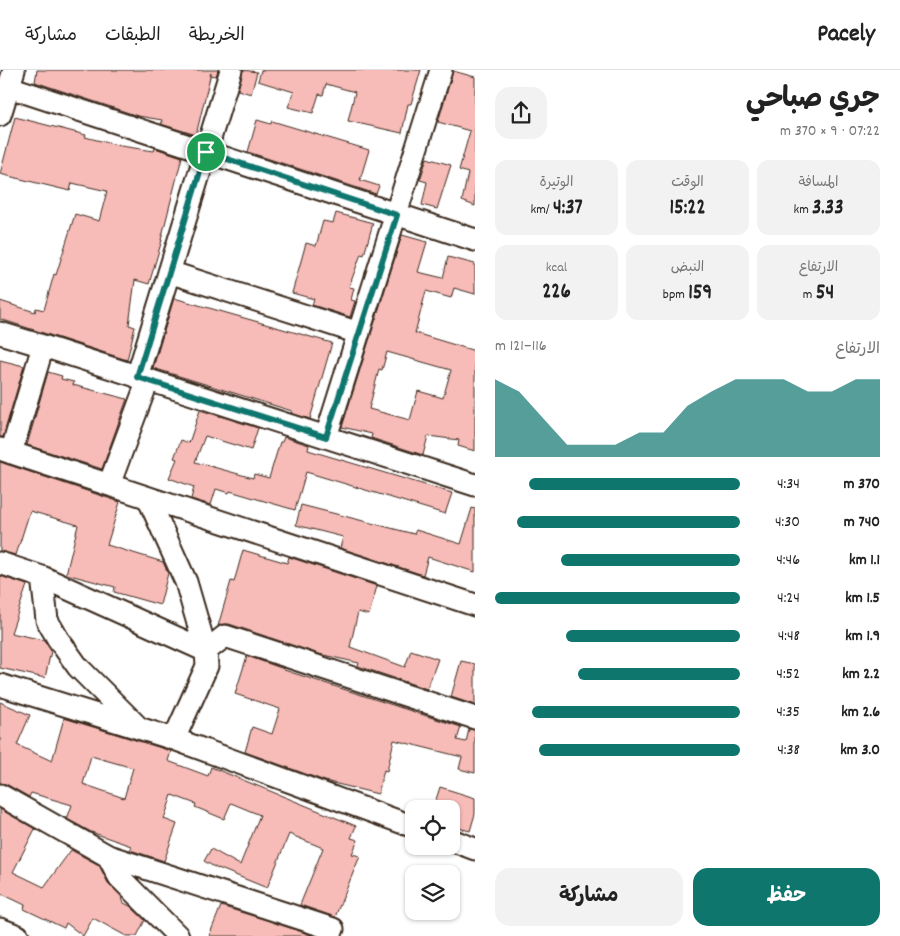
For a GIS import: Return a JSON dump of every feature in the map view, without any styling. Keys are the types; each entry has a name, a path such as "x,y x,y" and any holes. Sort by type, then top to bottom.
{"street":[{"path":"109,485 142,378 169,272 231,70"},
{"path":"326,437 441,70"},
{"path":"0,115 12,78 206,152 475,240"},
{"path":"169,272 359,333"},
{"path":"0,333 475,485"},
{"path":"43,346 6,451 475,605"},
{"path":"148,498 186,582 206,651 207,666 174,739"},
{"path":"0,563 42,577 206,651"},
{"path":"42,577 47,620 58,639 78,667 140,729"},
{"path":"206,651 225,636 475,718"},
{"path":"0,685 174,739 405,824"},
{"path":"0,795 108,856 333,929"},
{"path":"460,843 475,849"},
{"path":"108,856 119,877 178,936"},
{"path":"0,929 18,936"}],"building":[{"path":"37,70 218,70 216,76 210,75 196,135 161,124 162,120 138,116 35,82"},
{"path":"243,70 257,72 251,94 238,90"},
{"path":"261,70 421,70 411,104 408,104 402,133 348,121 355,92 326,84 323,95 319,94 313,113 288,107 294,92 258,81"},
{"path":"453,71 475,77 475,206 462,201 468,173 459,170 470,131 438,122"},
{"path":"15,117 121,146 154,151 155,148 182,157 162,240 149,284 135,280 129,325 135,327 127,360 0,319 0,301 35,312 36,308 44,310 54,274 56,275 75,214 99,221 107,191 72,183 70,191 0,174"},
{"path":"257,120 271,124 272,121 369,150 360,180 379,186 376,194 248,152"},
{"path":"427,158 451,165 437,209 422,205 427,182 420,180"},
{"path":"336,213 373,223 364,255 361,254 349,287 354,288 351,300 355,301 350,317 312,305 314,299 292,293 306,243 316,246 323,221 333,223"},
{"path":"402,235 427,242 418,272 443,278 448,257 475,264 475,294 454,288 451,298 426,291 415,333 475,351 475,451 458,446 459,440 428,436 423,455 371,438 372,434 342,427","holes":["387,352 451,370 443,398 418,391 410,420 369,409 379,369 382,370"]},
{"path":"174,298 332,343 310,419 291,413 292,411 153,368"},
{"path":"0,360 24,366 3,437 0,437"},
{"path":"48,372 62,376 61,379 74,382 73,385 127,399 102,469 27,445"},
{"path":"200,410 258,428 251,450 205,436 195,462 253,478 254,474 269,478 280,442 282,442 284,437 309,445 308,450 452,493 445,514 306,472 295,510 230,491 229,493 216,489 211,505 191,499 194,487 169,478 177,459 174,458 181,440 189,443"},
{"path":"0,462 120,502 107,545 163,562 168,573 160,605 114,592 115,587 66,574 78,525 30,511 16,555 0,551"},
{"path":"301,505 414,534 416,530 461,544 472,508 475,509 475,572 428,557 423,575 340,548 343,537 296,525"},
{"path":"243,550 287,563 289,557 377,586 369,615 358,612 350,647 405,667 411,650 438,659 427,689 358,666 359,663 319,654 229,624 218,626 231,581 234,582"},
{"path":"0,576 27,585 11,633 44,640 51,651 45,678 0,668"},
{"path":"247,656 284,670 461,727 457,740 466,742 469,729 475,730 475,773 459,769 462,757 394,740 387,771 384,770 378,794 325,781 245,752 252,727 272,734 280,709 235,694"},
{"path":"461,661 475,664 475,705 451,697"},
{"path":"0,702 30,715 17,745 52,761 64,718 171,751 168,761 208,776 211,767 356,826 351,838 358,840 352,854 360,856 335,917 300,905 323,848 289,834 267,888 218,869 204,861 211,849 240,865 260,815 231,803 224,819 195,807 196,804 172,795 164,819 177,824 164,861 130,850 131,846 91,832 67,819 72,805 31,793 29,797 6,784 0,783","holes":["91,756 133,768 124,798 83,784"]},
{"path":"440,787 475,798 475,814 470,831 460,828 460,800 436,800"},
{"path":"0,809 35,829 13,872 44,887 71,850 99,865 108,883 121,896 124,903 145,920 137,936 126,936 93,918 83,936 66,923 64,928 24,909 25,905 2,894 0,898"},
{"path":"221,906 266,920 314,936 209,936"}],"route":[{"path":"206,152 397,215 326,437 137,377 206,152"}]}
